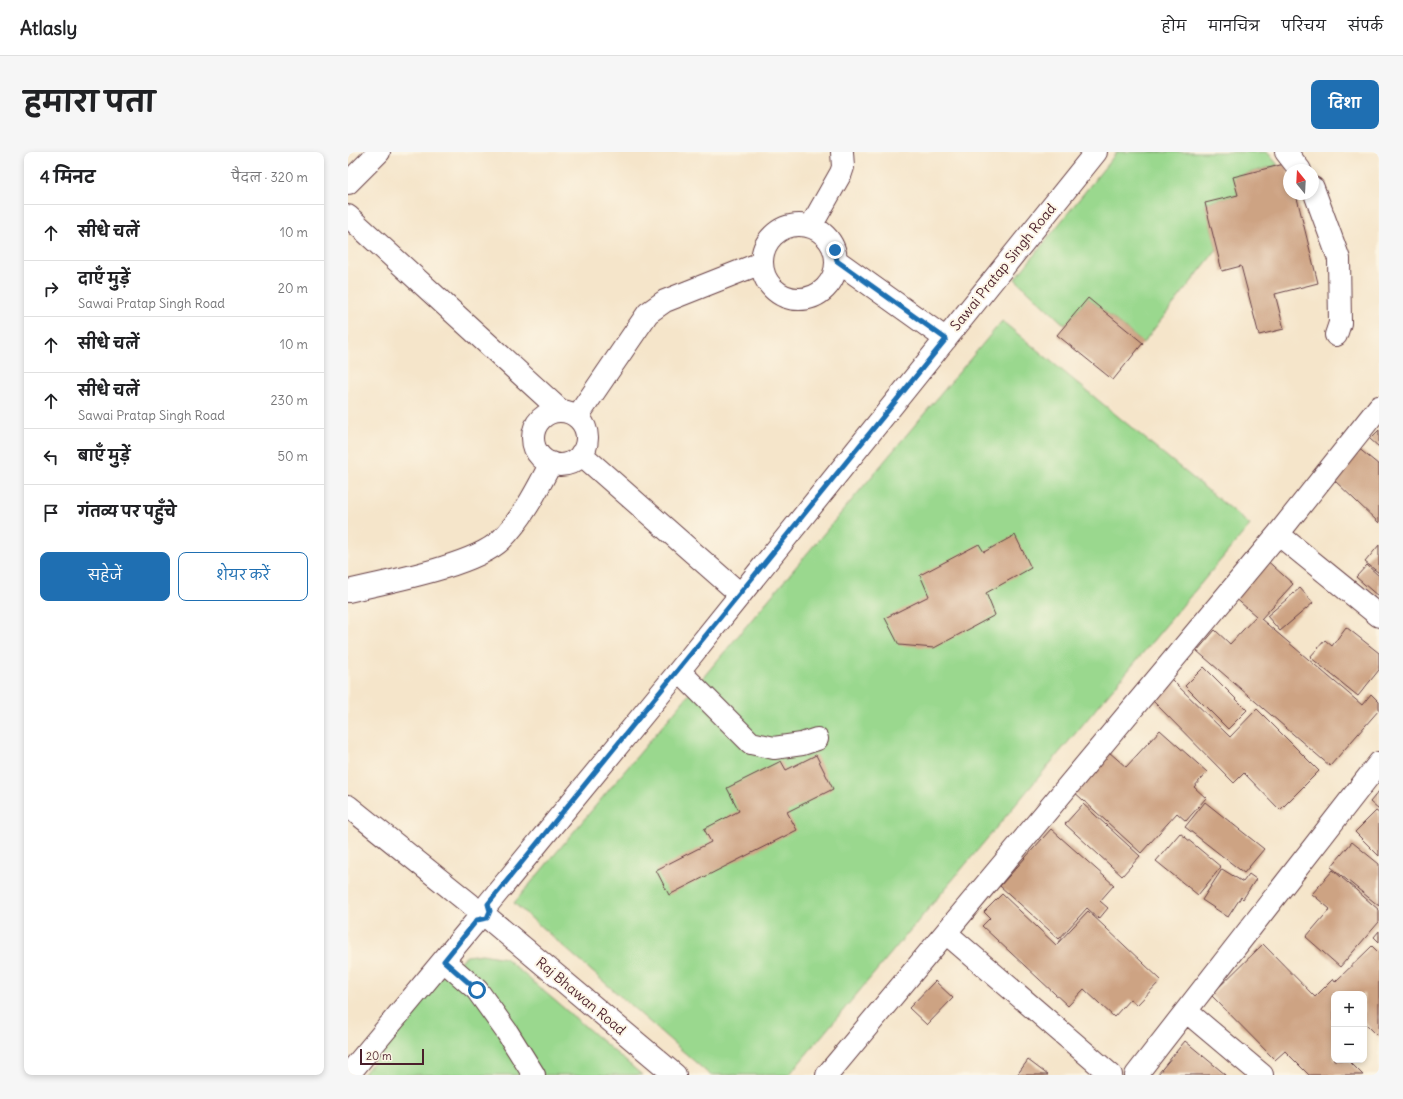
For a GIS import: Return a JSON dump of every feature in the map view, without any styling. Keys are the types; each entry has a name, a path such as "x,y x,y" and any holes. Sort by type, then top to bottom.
{"street":[{"path":"348,183 380,152"},
{"path":"811,226 841,173 843,167 842,152"},
{"name":"Sawai Pratap Singh Road","path":"348,1075 444,961 481,911 679,671 1096,152"},
{"path":"1286,152 1295,164"},
{"path":"1317,200 1339,259 1340,323 1336,335"},
{"path":"348,216 569,414 582,423 587,438 581,454 568,464 559,465 551,463 544,459 536,449 533,437 535,429 539,420 546,414 569,414"},
{"path":"799,224 811,226 821,231 830,239 835,250 837,261 836,273 830,284 822,292 812,298 800,300 788,298 778,293 769,285 764,274 762,263 763,251 768,240 787,226 799,224"},
{"path":"837,261 946,339"},
{"path":"569,414 648,314 665,301 762,263"},
{"path":"827,1075 1278,534 1379,407"},
{"path":"581,454 740,594"},
{"path":"348,591 452,565 482,553 500,540 528,506 551,463"},
{"path":"1278,534 1379,616"},
{"path":"679,671 751,743 774,748 802,744 817,739"},
{"path":"1136,1075 1379,763"},
{"name":"Raj Bhawan Road","path":"348,806 481,911 675,1075"},
{"path":"946,933 1111,1075"},
{"path":"444,961 477,990 507,1032 534,1075"},
{"path":"1186,1011 1262,1075"}],"green space":[{"path":"1117,152 1267,152 1278,165 1234,177 1238,195 1205,203 1217,249 1143,343 1088,298 1065,325 1015,279"},
{"path":"1002,321 1250,525 789,1075 710,1075 514,903"},
{"path":"482,954 505,958 642,1075 363,1075 445,972 467,956"}],"building":[{"path":"1283,164 1283,200 1297,200 1318,283 1275,294 1284,329 1259,335 1241,266 1222,271 1205,203 1238,195 1233,177"},
{"path":"1088,298 1143,343 1113,380 1057,335"},
{"path":"1379,430 1379,447 1370,439"},
{"path":"1357,447 1379,465 1379,523 1333,479"},
{"path":"1015,535 1031,568 986,593 995,615 934,648 899,645 885,618 929,596 920,575 979,544 984,552"},
{"path":"1379,545 1379,573 1365,562"},
{"path":"1263,557 1293,584 1261,619 1362,705 1371,694 1379,702 1379,710 1330,766 1197,651 1215,630 1230,644 1256,616 1233,596"},
{"path":"1367,565 1379,576 1379,597 1356,577"},
{"path":"1300,588 1313,603 1280,631 1267,616"},
{"path":"1346,627 1379,653 1379,670 1358,696 1310,657 1325,640 1332,646"},
{"path":"1204,667 1247,710 1228,729 1185,686"},
{"path":"1171,679 1230,737 1257,709 1319,771 1280,810 1244,773 1234,783 1151,699"},
{"path":"1160,730 1207,772 1194,787 1206,798 1186,821 1177,813 1141,853 1072,790 1108,751 1126,767"},
{"path":"816,755 833,789 787,812 797,830 669,895 656,870 711,842 704,829 739,811 727,788 781,761 786,770"},
{"path":"1379,791 1379,810 1370,802"},
{"path":"1205,802 1264,849 1244,873 1185,827"},
{"path":"1083,804 1140,856 1122,876 1065,824"},
{"path":"1376,811 1379,813 1379,856 1355,832"},
{"path":"1051,829 1114,885 1100,901 1108,908 1099,919 1087,908 1059,939 1000,886"},
{"path":"1180,833 1221,867 1198,895 1156,861"},
{"path":"1352,842 1379,864 1379,906 1331,867"},
{"path":"1222,869 1243,882 1249,874 1256,879 1243,899 1241,897 1228,917 1202,900"},
{"path":"1333,870 1379,910 1379,922 1340,967 1306,937 1330,909 1312,894"},
{"path":"1002,894 1056,945 1088,911 1161,980 1137,1005 1130,999 1114,1017 1084,989 1068,1006 982,926 990,918 984,912"},
{"path":"1379,931 1379,942 1374,937"},
{"path":"1263,944 1315,997 1333,979 1335,982 1372,946 1379,953 1379,1037 1367,1025 1367,991 1331,991 1331,1063 1351,1063 1363,1075 1309,1075 1285,1051 1275,1060 1211,995"},
{"path":"935,981 953,998 927,1025 909,1008"},
{"path":"1185,1041 1226,1075 1159,1075 1158,1074"},
{"path":"1028,1060 1048,1075 1017,1075"}],"route":[{"path":"477,990 444,961 477,920 480,921 487,918 490,911 488,904 679,671 946,339 837,261 835,250"}]}
